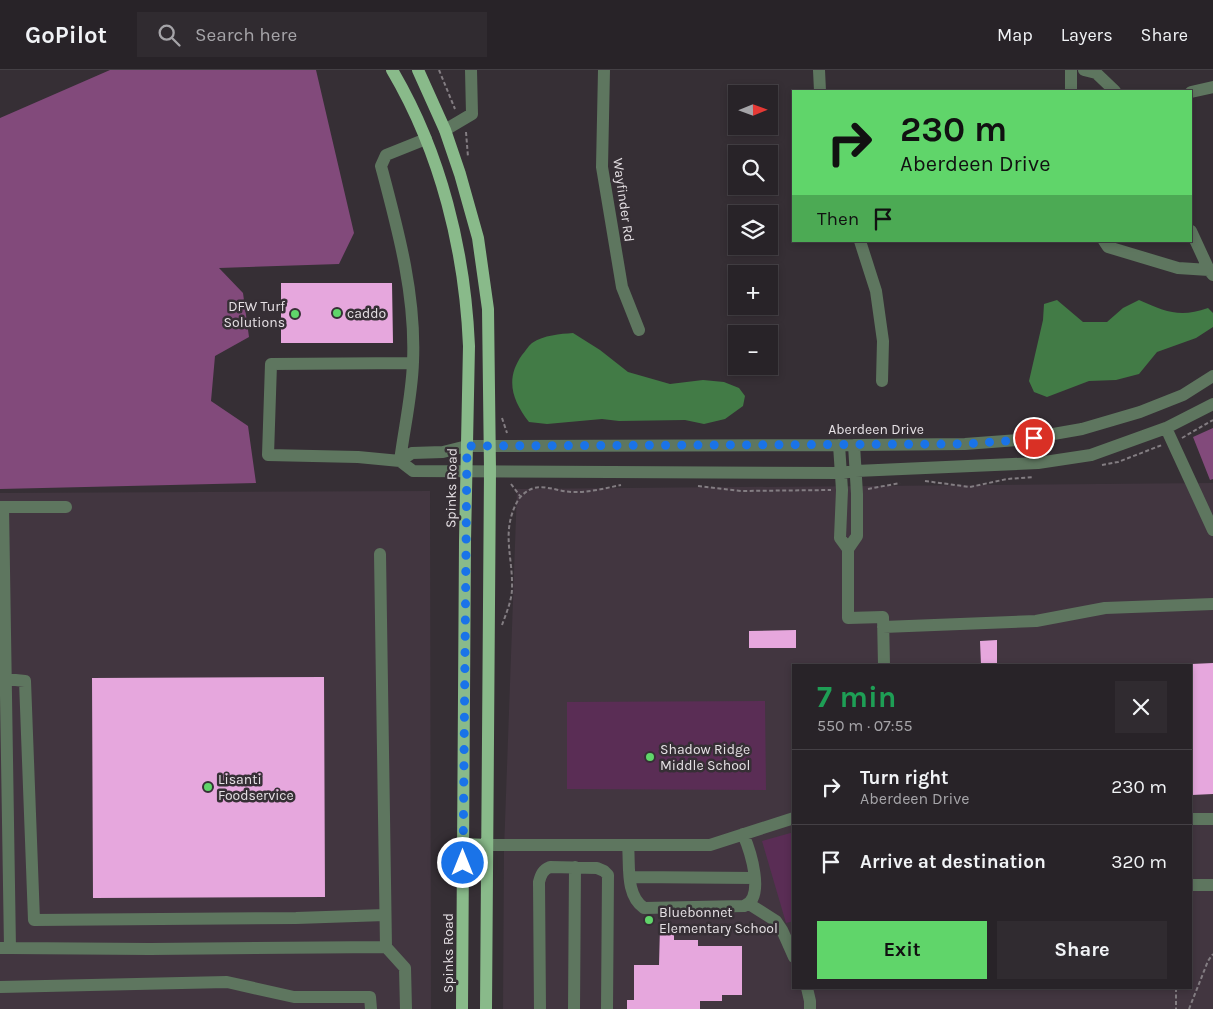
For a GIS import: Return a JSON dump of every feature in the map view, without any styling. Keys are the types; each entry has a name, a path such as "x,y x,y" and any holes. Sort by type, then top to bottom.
{"main road":[{"name":"Spinks Road","path":"392,70 426,139 452,220 468,314 462,1009"},
{"path":"418,70 445,130 460,174 478,238 488,308 490,470 486,1009"},
{"path":"426,139 445,130"},
{"path":"464,844 487,845"}],"street":[{"path":"445,130 472,114 471,70"},
{"name":"Wayfinder Rd","path":"604,70 602,167 622,287 639,330"},
{"path":"819,70 820,90"},
{"path":"1071,70 1071,90"},
{"path":"1084,70 1096,73 1115,90"},
{"path":"1192,92 1213,87"},
{"path":"400,462 413,363 413,319 408,280 396,222 381,166 386,155 426,139"},
{"path":"1192,232 1211,272"},
{"path":"860,242 876,291 883,341 882,381"},
{"path":"1105,242 1108,246 1178,268 1211,272"},
{"path":"413,363 271,364 268,455 358,457 400,462 413,471 841,473 1038,463 1091,455 1166,428 1213,404"},
{"name":"Aberdeen Drive","path":"400,462 412,453 443,452 467,446 965,444 1019,440 1082,429 1140,412 1183,395 1213,376"},
{"path":"1166,428 1213,530"},
{"path":"840,445 840,538 848,549"},
{"path":"854,445 857,536 848,549 848,618 883,618 884,664"},
{"path":"66,507 1,507 6,679 5,948 150,950 386,946"},
{"path":"380,554 386,946 405,968 406,1009"},
{"path":"883,626 1036,621 1105,608 1213,604"},
{"path":"6,679 25,681 34,920 296,918 385,915"},
{"path":"487,845 710,844 792,819"},
{"path":"1192,819 1213,819"},
{"path":"628,845 631,892 638,904 644,908 744,906 749,904 754,898 756,888 751,851 743,834"},
{"path":"540,1009 539,882 541,874 550,867 597,868 604,871 609,880 607,1009"},
{"path":"574,1009 575,867"},
{"path":"630,877 754,878"},
{"path":"1192,885 1213,885"},
{"path":"749,904 776,921 792,952"},
{"path":"0,987 227,982 294,997 370,997 371,1009"},
{"path":"806,989 810,1009"}],"path":[{"path":"500,632 512,590 507,540 508,527 520,496 509,482"},
{"path":"1189,1009 1208,961 1213,954"},
{"path":"1176,989 1176,1009"}],"shaded area":[{"path":"110,70 316,70 354,233 339,264 219,268 243,293 249,337 215,356 211,401 248,426 256,483 0,489 0,118"},
{"path":"1057,300 1083,322 1107,322 1123,308 1139,300 1157,308 1181,313 1208,308 1213,313 1213,327 1196,338 1157,352 1139,374 1116,380 1089,381 1047,397 1034,392 1029,381 1043,320 1044,304"},
{"path":"573,333 600,350 628,372 670,384 703,380 724,382 739,388 745,396 743,406 725,419 704,424 685,420 619,421 602,419 547,424 529,422 518,406 513,389 512,381 517,364 529,346 537,340 552,335"},
{"path":"1213,428 1213,479 1210,480 1193,437"},
{"name":"Shadow Ridge Middle School","path":"1213,483 1213,1009 503,1009 504,850 517,489"},
{"path":"430,491 431,1009 0,1009 0,493"},
{"path":"765,701 766,790 567,789 567,702"},
{"path":"792,833 792,922 786,923 762,841"}],"building":[{"name":"caddo","path":"281,283 392,283 393,343 281,343"},
{"path":"796,630 796,648 749,648 749,631"},
{"path":"997,640 997,664 981,664 980,641"},
{"path":"1213,663 1213,794 1192,795 1191,664"},
{"name":"Lisanti Foodservice","path":"324,677 325,897 93,898 92,678"},
{"name":"Bluebonnet Elementary School","path":"660,927 674,927 674,940 698,940 698,946 742,946 742,995 722,995 722,1001 700,1001 700,1009 627,1009 627,1000 634,1000 634,965 659,965"}],"place":[{"name":"caddo","path":"337,313"},
{"name":"DFW Turf Solutions","path":"295,314"},
{"name":"Shadow Ridge Middle School","path":"650,757"},
{"name":"Lisanti Foodservice","path":"208,787"},
{"name":"Bluebonnet Elementary School","path":"649,920"}],"route":[{"path":"463,863 467,446 965,444 1034,438"}]}
